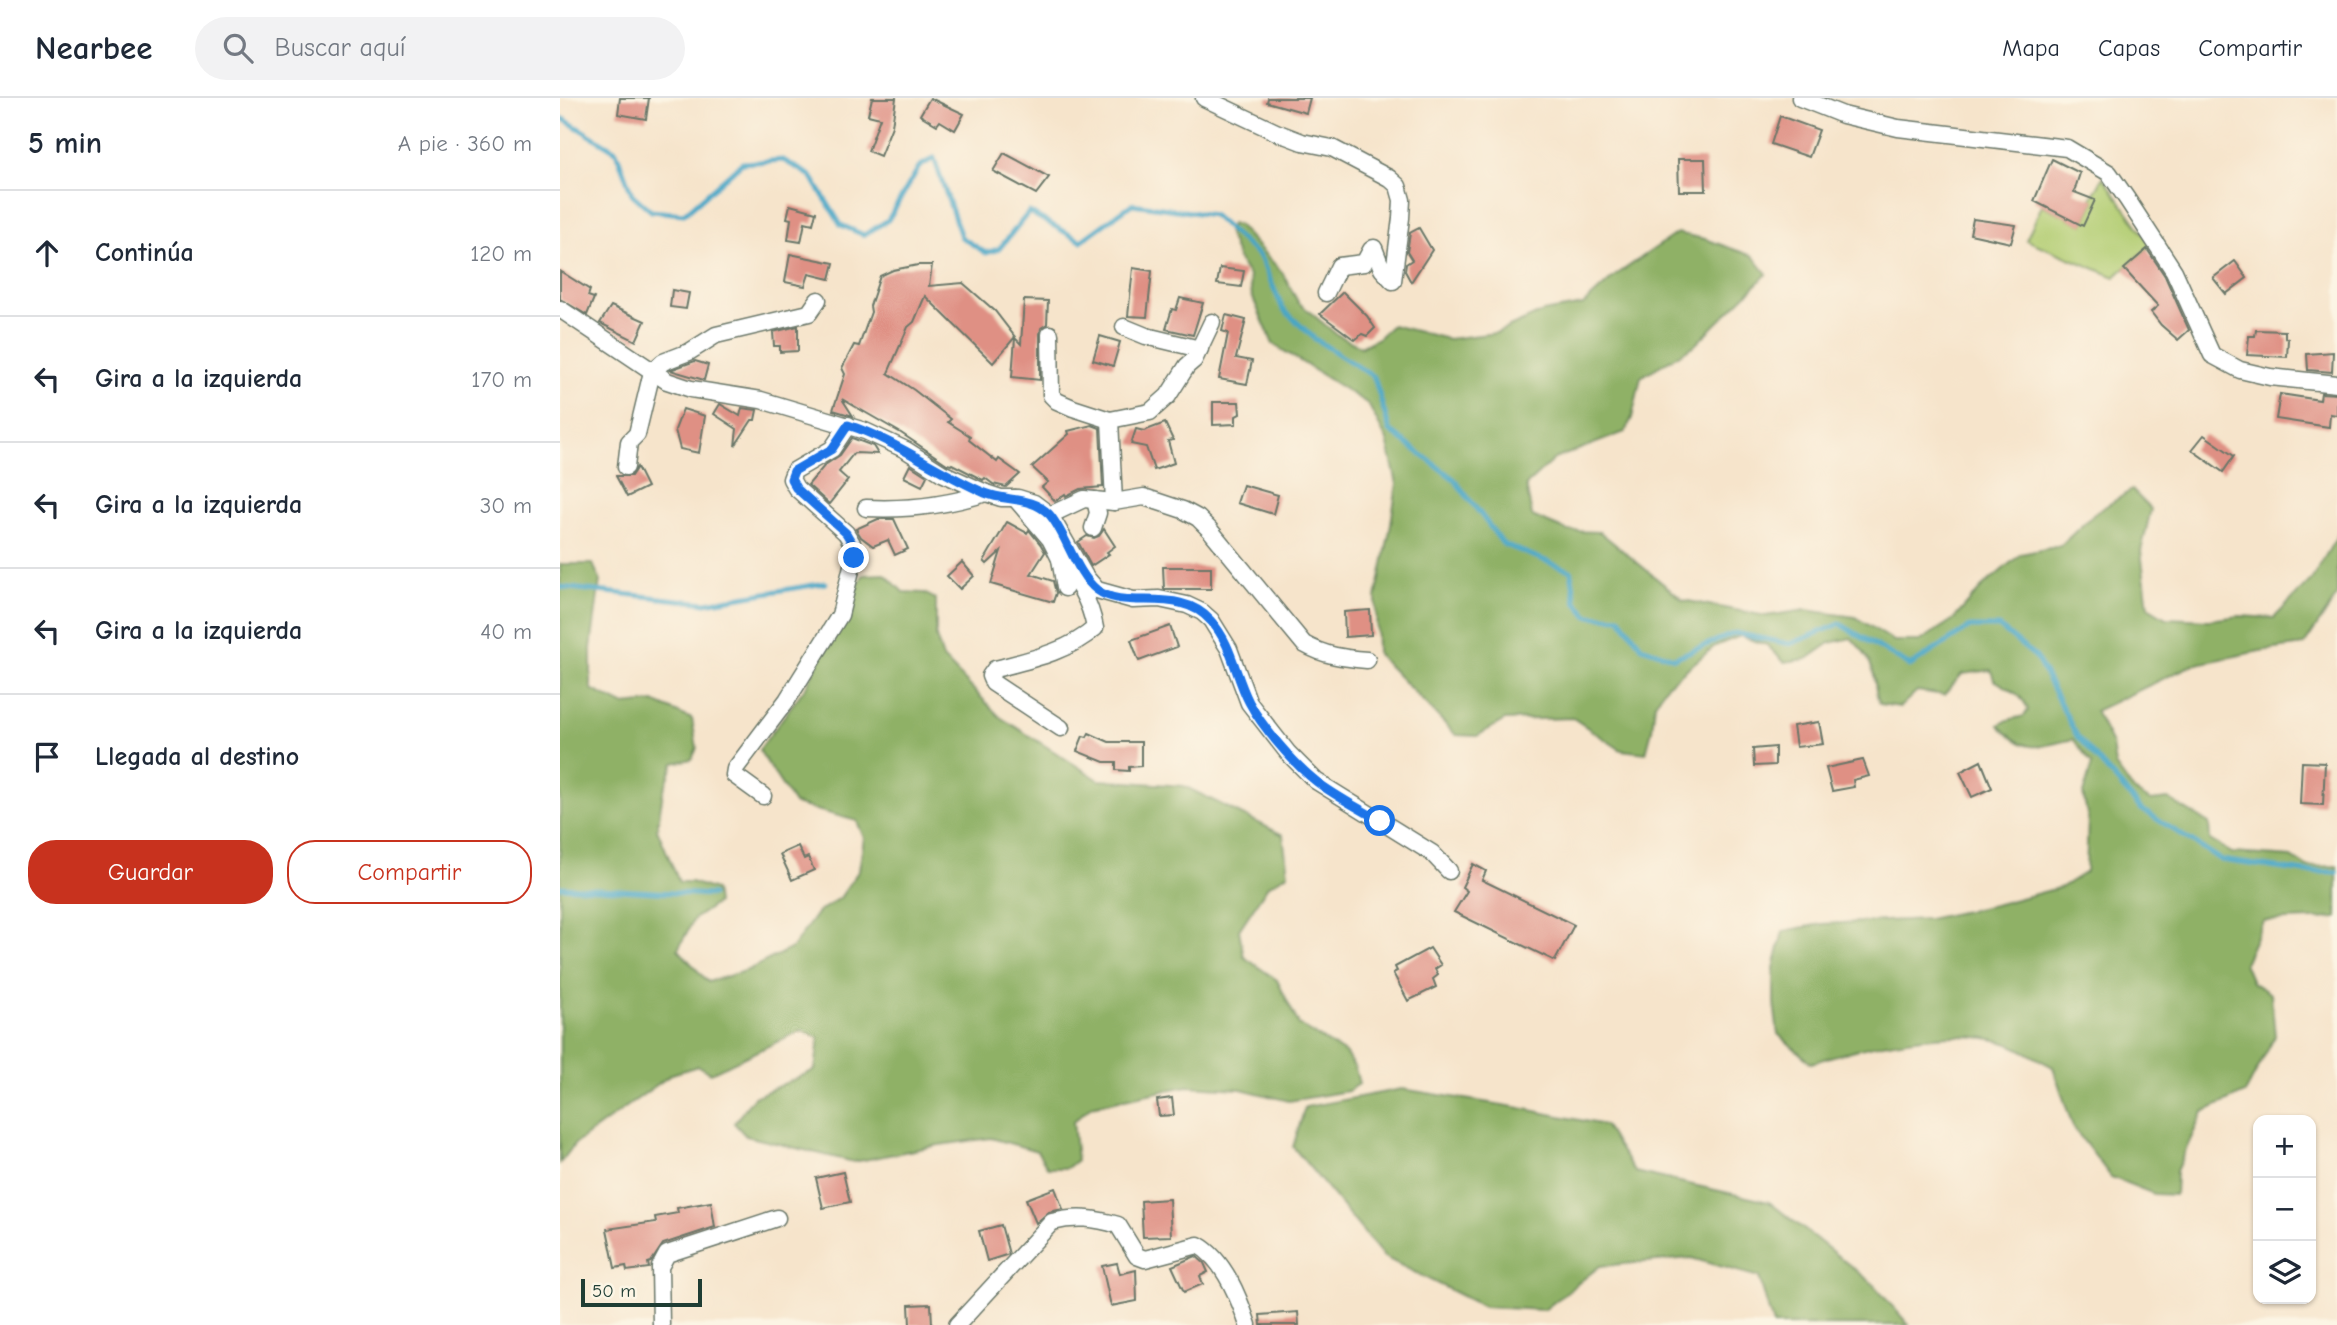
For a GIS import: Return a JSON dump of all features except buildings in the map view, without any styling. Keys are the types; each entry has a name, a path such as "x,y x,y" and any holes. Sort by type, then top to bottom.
{"street":[{"path":"1204,98 1276,132 1302,142 1332,148 1390,177 1398,186 1402,200 1393,281 1382,269 1374,248 1364,263 1339,266 1326,293"},
{"path":"1800,98 1843,115 1898,128 2067,148 2089,159 2109,173 2174,271 2212,355 2240,370 2270,377 2337,384"},
{"path":"626,467 629,442 637,434 652,372 663,362 689,352 716,335 809,313 818,300"},
{"path":"560,309 667,381 691,389 761,400 848,425 906,450 942,472 986,493 1034,503 1050,515 1085,576 1097,590 1133,600 1160,599 1187,605 1202,612 1211,620 1229,649 1250,703 1288,753 1316,781 1432,853 1449,871"},
{"path":"1050,334 1051,395 1057,401 1110,421 1150,412 1168,396 1200,349 1212,322"},
{"path":"1124,327 1146,336 1200,349"},
{"path":"1110,421 1114,502"},
{"path":"763,796 734,775 735,769 787,701 840,615 854,558 852,543 846,533 796,488 791,479 794,471 832,449 848,425"},
{"path":"866,508 890,509 962,501 986,493"},
{"path":"1015,498 1050,539 1060,559 1082,589 1092,612 1095,628 1084,637 1035,659 995,669 990,676 1000,689 1061,728"},
{"path":"1050,515 1084,499 1114,502 1144,498 1165,503 1198,518 1245,570 1304,644 1320,653 1367,660"},
{"path":"1093,528 1098,513 1095,500"},
{"path":"1060,559 1065,589"},
{"path":"660,1325 660,1267 667,1254 778,1218"},
{"path":"957,1325 1052,1222 1084,1218 1118,1226 1137,1256 1145,1259 1198,1245 1210,1252 1230,1284 1248,1325"}],"green space":[{"path":"2103,177 2151,245 2115,277 2026,240 2042,205 2083,225 2094,202 2091,199"},
{"path":"1231,224 1238,225 1282,272 1298,302 1336,334 1361,347 1378,338 1392,325 1448,339 1496,333 1543,312 1583,305 1616,275 1677,233 1705,239 1753,256 1767,274 1695,345 1641,377 1632,418 1625,432 1554,459 1526,485 1532,516 1568,531 1600,532 1683,600 1766,616 1806,610 1855,617 1894,641 1920,641 1954,619 1981,588 2021,554 2060,546 2095,513 2132,490 2151,509 2141,551 2148,607 2166,618 2274,618 2312,579 2337,536 2337,596 2304,645 2192,665 2095,711 2112,744 2115,765 2134,791 2151,801 2168,799 2209,823 2210,840 2232,853 2292,857 2307,867 2337,866 2337,918 2263,921 2244,963 2252,982 2271,994 2275,1036 2245,1093 2203,1112 2176,1171 2175,1195 2154,1194 2111,1177 2073,1127 2053,1067 2009,1044 1988,1038 1937,1037 1882,1044 1811,1063 1778,1034 1774,1003 1774,968 1783,931 1821,924 1928,919 2062,887 2086,872 2088,819 2083,794 2092,764 2073,739 2033,746 2025,745 2008,735 1999,725 2024,716 2028,710 2019,696 1994,680 1991,670 1962,674 1944,695 1917,691 1900,707 1880,704 1871,665 1851,638 1830,643 1807,659 1784,662 1767,645 1740,636 1715,646 1666,686 1655,704 1646,753 1621,750 1573,718 1505,720 1477,736 1456,735 1377,654 1376,598 1397,484 1387,440 1368,404 1273,344 1252,296 1249,276 1238,259 1228,233"},
{"path":"560,564 593,564 600,580 591,648 591,689 623,705 654,702 692,719 697,748 692,759 674,763 663,792 657,829 679,882 691,882 715,890 717,903 694,919 678,949 708,982 748,970 792,948 818,912 840,898 859,870 864,838 857,821 794,804 759,750 807,685 863,575 885,574 903,592 924,593 936,599 936,637 943,658 1000,717 1099,780 1184,786 1283,835 1288,874 1268,886 1239,930 1244,957 1277,980 1299,1025 1345,1053 1355,1068 1359,1084 1348,1091 1289,1101 1241,1089 1187,1086 1091,1106 1073,1122 1077,1160 1067,1168 1048,1168 1037,1151 991,1138 854,1162 746,1136 734,1123 754,1097 815,1070 819,1038 802,1030 711,1073 698,1066 672,1074 575,1144 560,1163"},
{"path":"1402,1089 1515,1107 1604,1125 1635,1172 1769,1202 1871,1282 1909,1325 1773,1325 1759,1277 1691,1258 1600,1266 1544,1310 1484,1307 1384,1257 1293,1147 1305,1107"}],"waterway":[{"path":"560,117 616,151 632,194 651,211 684,214 742,163 783,160 811,176 841,225 864,235 888,220 919,167 934,158 961,237 986,253 999,249 1029,212 1081,241 1132,204 1213,215 1260,257 1283,309 1315,339 1374,377 1390,431 1454,479 1503,544 1571,571 1576,602 1588,616 1620,618 1642,647 1674,658 1735,633 1790,644 1840,624 1910,666 1970,627 1999,627 2036,657 2077,736 2141,809 2221,860 2305,872 2337,872"},
{"path":"560,587 706,603 825,583"},
{"path":"560,887 712,895"}],"route":[{"path":"854,558 852,543 846,533 796,488 791,479 794,471 832,449 848,425 906,450 942,472 986,493 1034,503 1050,515 1085,576 1097,590 1133,600 1160,599 1187,605 1202,612 1222,635 1250,703 1288,753 1316,781 1380,821"}]}
